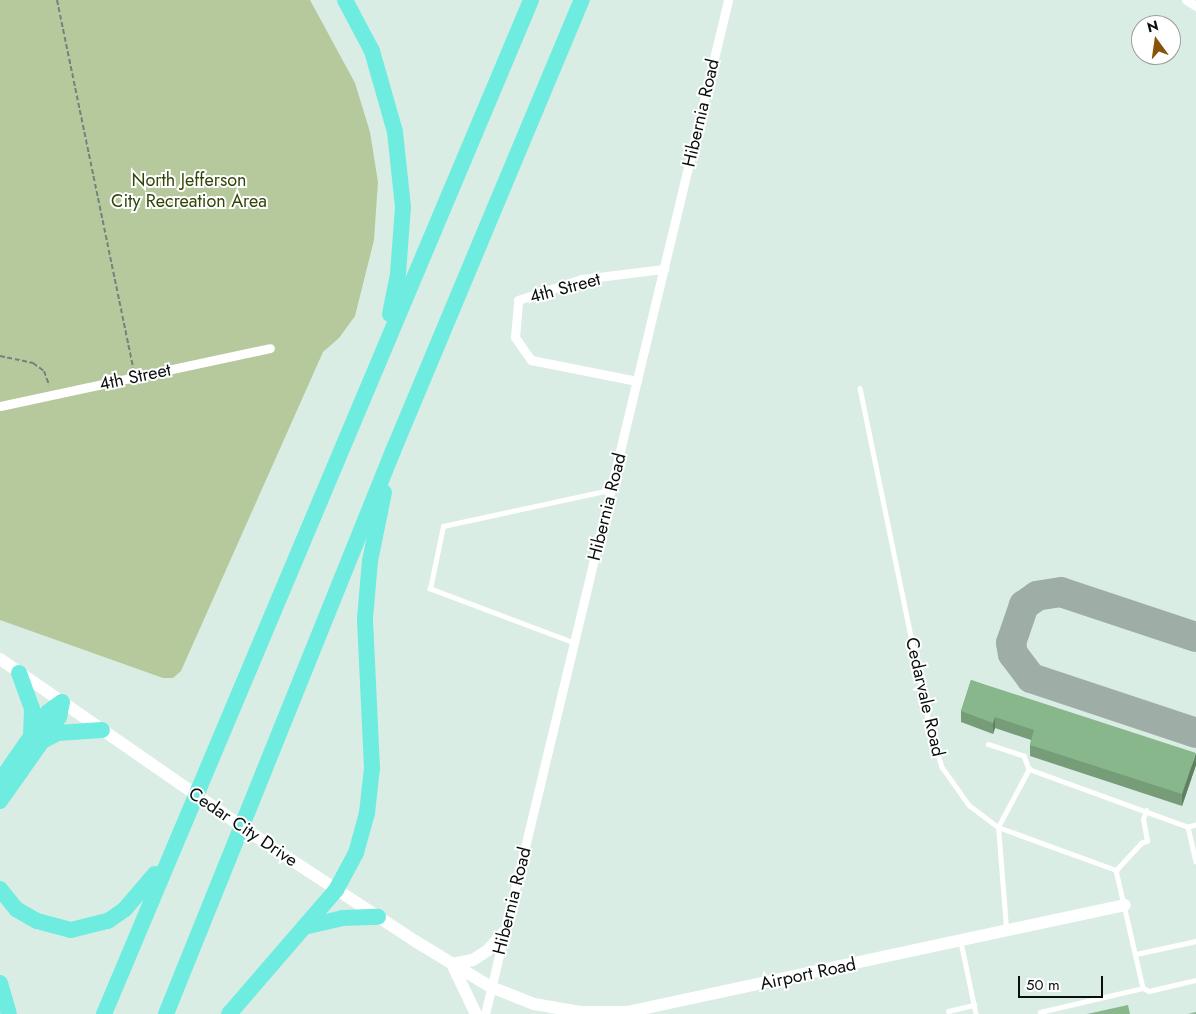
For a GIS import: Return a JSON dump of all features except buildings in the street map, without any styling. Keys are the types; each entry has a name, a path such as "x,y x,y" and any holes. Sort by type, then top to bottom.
{"highway":[{"path":"345,0 372,51 386,93 395,132 403,207 398,274 382,351"},
{"path":"104,1014 168,856 531,0"},
{"path":"166,1014 393,452 582,0"},
{"path":"573,20 587,0"},
{"path":"229,1014 336,890 356,853 367,813 372,768 365,618 370,561 393,452"},
{"path":"0,801 36,739 32,708 19,672"},
{"path":"0,781 36,739 59,717 62,702"},
{"path":"36,739 58,733 102,730"},
{"path":"0,889 16,909 37,921 62,929 89,928 108,921 125,909 168,856"},
{"path":"304,927 342,918 378,917"},
{"path":"0,983 10,1014"}],"street":[{"name":"Hibernia Road","path":"485,1014 728,0"},
{"path":"1186,0 1196,6"},
{"name":"4th Street","path":"637,381 531,360 516,337 518,300 582,279 664,268"},
{"name":"4th Street","path":"0,406 270,348"},
{"name":"Cedar City Drive","path":"0,659 336,890 491,987"},
{"name":"Airport Road","path":"491,987 534,1004 581,1012 627,1012 1125,905"},
{"path":"476,1014 452,964 473,960 488,950 504,932"}],"lane":[{"name":"Cedarvale Road","path":"860,388 929,724 942,767 969,804 998,827 1116,870"},
{"path":"574,643 430,589 443,526 611,490"},
{"path":"988,744 1024,756 1029,769 998,827 1006,932"},
{"path":"1029,769 1188,827 1196,825"},
{"path":"1143,988 1116,870 1142,843 1147,841 1143,819 1146,811"},
{"path":"1188,827 1196,861"},
{"path":"961,941 976,1014"},
{"path":"1136,954 1196,941"},
{"path":"1040,1012 1143,988 1149,991 1196,980"},
{"path":"948,1011 974,1005"}],"path":[{"path":"57,0 135,377"},
{"path":"0,356 39,366 47,376 51,395"}],"green space":[{"name":"North Jefferson City Recreation Area","path":"0,0 310,0 355,83 370,132 378,182 374,240 355,316 339,338 323,352 181,671 173,678 163,678 0,620"}],"taxiway":[{"path":"1196,637 1061,592 1037,596 1024,605 1011,643 1013,654 1031,678 1196,733"}]}
